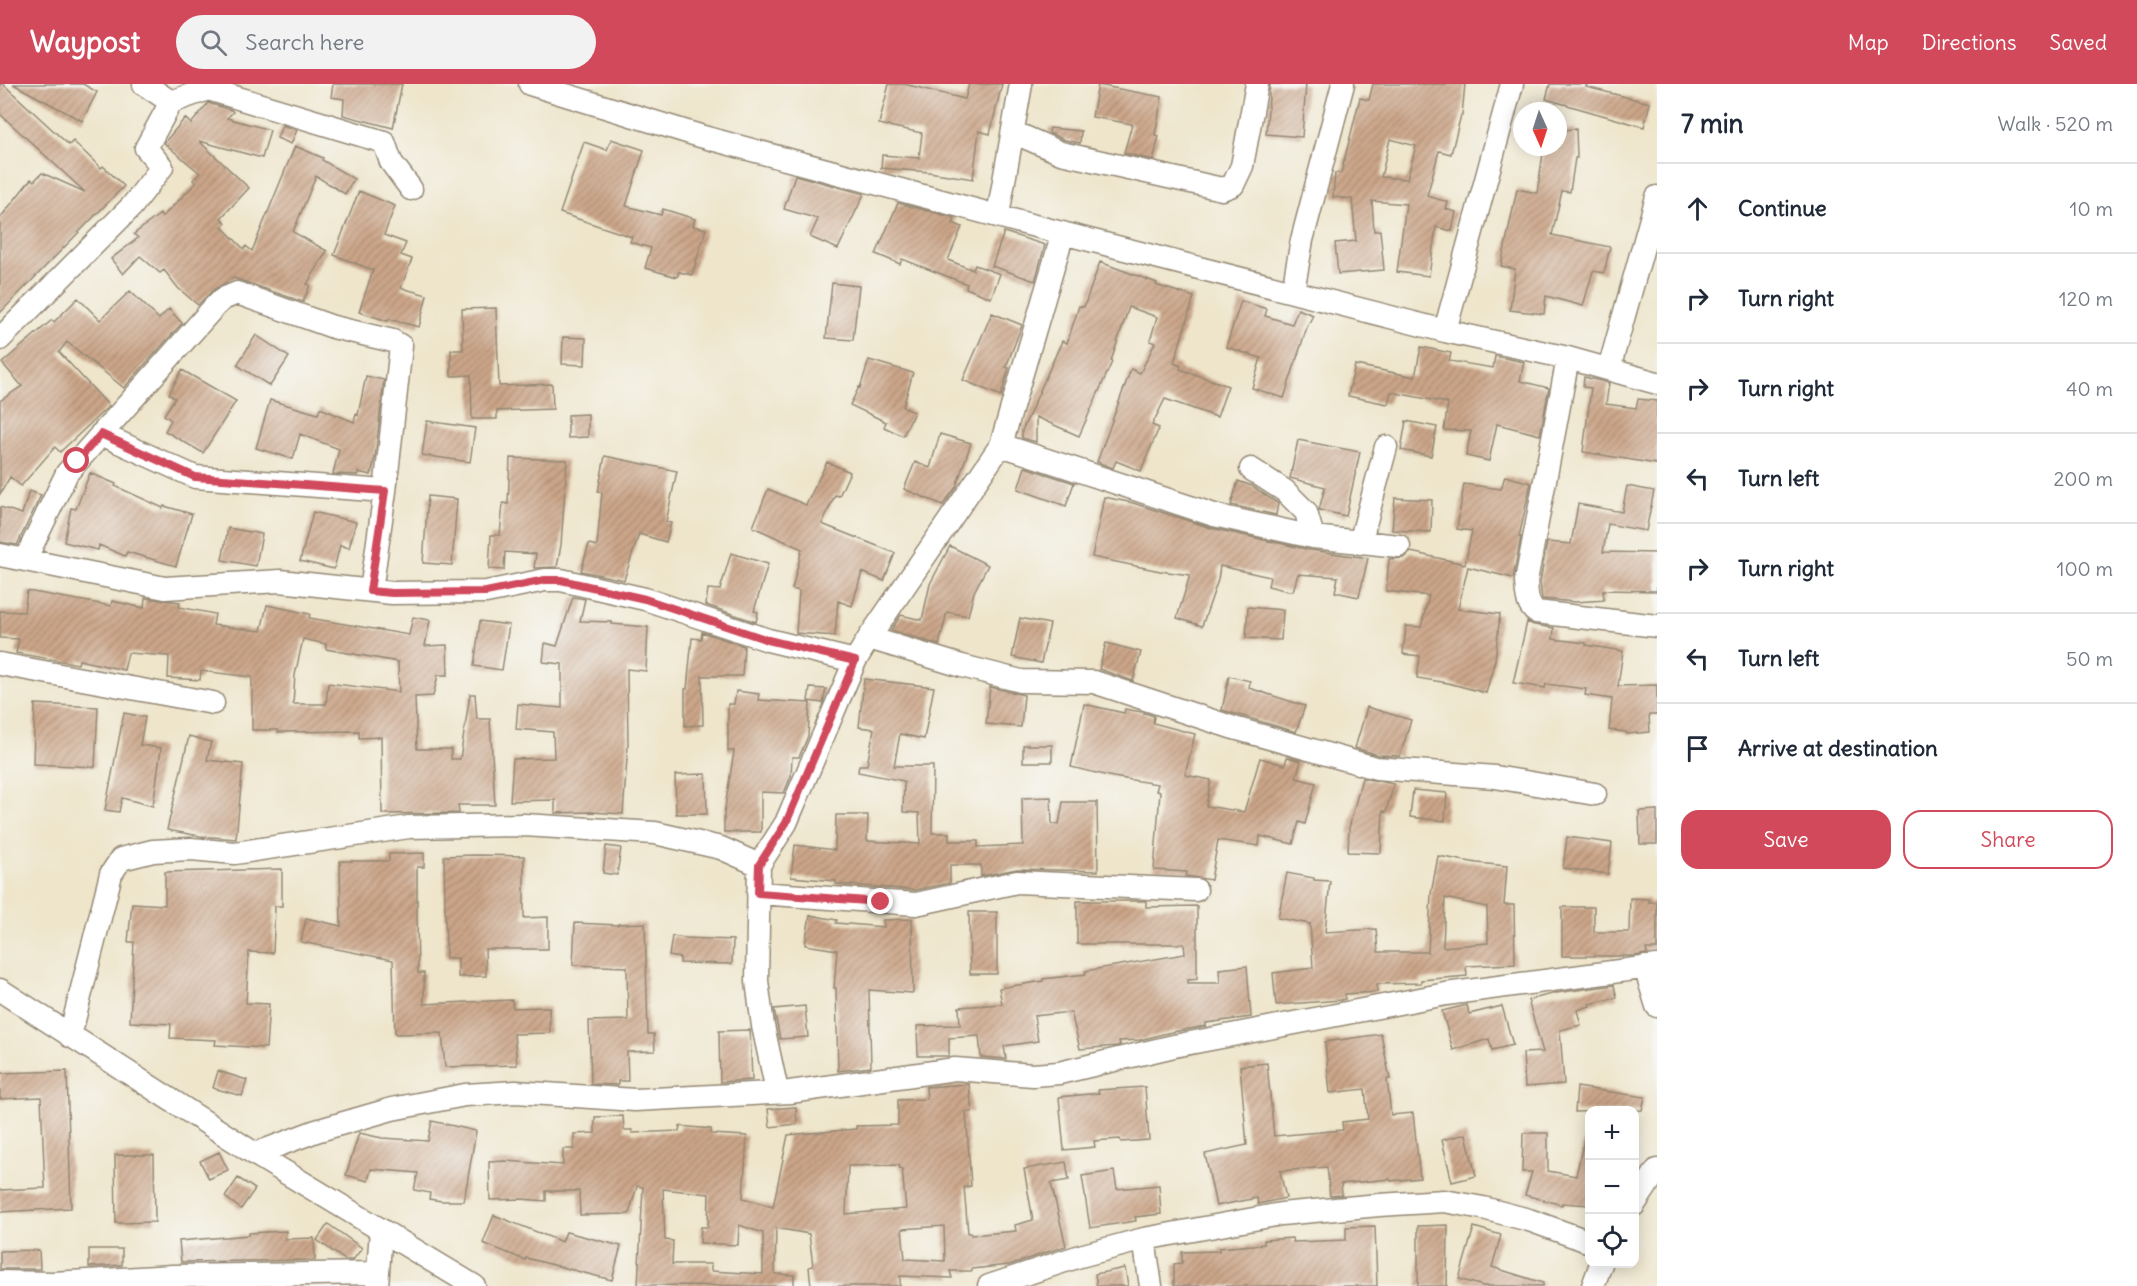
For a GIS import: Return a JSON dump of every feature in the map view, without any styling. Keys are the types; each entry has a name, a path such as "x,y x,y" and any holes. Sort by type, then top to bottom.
{"street":[{"path":"144,84 171,102"},
{"path":"530,84 700,136 1063,233 1445,331 1569,358 1657,383"},
{"path":"998,215 1021,84"},
{"path":"1013,132 1061,153 1222,189 1233,185 1242,166 1257,84"},
{"path":"1293,291 1302,240 1342,84"},
{"path":"1445,331 1512,84"},
{"path":"0,339 132,206 162,167 146,148 171,102 208,89 384,142 391,162 411,189"},
{"path":"1609,369 1657,197"},
{"path":"777,1091 763,1026 757,981 759,865 786,823 855,661 1001,445 1063,233"},
{"path":"25,560 67,473 214,306 237,293 333,327 393,341 401,346 385,491 370,591"},
{"path":"1569,358 1526,581 1528,600 1536,612 1657,626"},
{"path":"101,434 195,477 385,491"},
{"path":"1001,445 1214,515 1314,537 1399,546"},
{"path":"1360,543 1386,447"},
{"path":"1251,469 1285,491 1306,512 1314,537"},
{"path":"0,555 165,588 280,582 392,593 486,592 545,580 561,580 645,599 768,640 855,661"},
{"path":"869,638 1021,681 1094,682 1234,728 1376,768 1495,777 1595,794"},
{"path":"0,664 213,703"},
{"path":"70,1036 111,874 121,859 138,854 191,849 235,853 409,827 524,825 655,833 721,848 759,865"},
{"path":"758,893 916,904 1017,882 1196,890"},
{"path":"255,1154 316,1131 392,1109 465,1095 516,1092 635,1100 790,1092 955,1069 1034,1075 1059,1073 1174,1046 1446,994 1651,966 1657,1006"},
{"path":"0,990 255,1154 474,1286"},
{"path":"1639,1199 1657,1170"},
{"path":"989,1286 1015,1282 1080,1256 1144,1239 1281,1214 1444,1202 1483,1208 1529,1220 1585,1240"},
{"path":"0,1282 377,1280 381,1230"},
{"path":"1144,1239 1151,1286"},
{"path":"1593,1286 1599,1268"}],"building":[{"path":"0,84 3,84 69,145 73,141 124,186 0,313 0,218 31,179 34,181 42,173 85,192 0,114"},
{"path":"13,84 83,84 97,92 82,121"},
{"path":"333,84 402,84 393,128 343,115 344,99 331,97"},
{"path":"889,84 904,84 965,99 969,84 1002,84 990,134 979,131 973,179 881,168 882,155 919,158 922,133 879,124"},
{"path":"1270,84 1306,84 1302,137 1266,134"},
{"path":"1373,84 1465,84 1462,115 1451,154 1439,151 1427,196 1448,202 1446,209 1456,212 1452,231 1436,227 1429,276 1397,272 1406,204 1372,201 1374,231 1380,230 1384,270 1338,274 1335,243 1356,241 1352,199 1333,197 1335,173 1341,173 1360,98 1369,100","holes":["1390,139 1416,146 1407,179 1381,177"]},
{"path":"1550,84 1587,84 1586,87 1650,103 1644,127 1567,105 1567,102 1546,99"},
{"path":"1098,85 1162,97 1155,135 1159,136 1153,160 1124,153 1132,124 1092,117"},
{"path":"208,103 231,110 233,112 227,118 270,130 262,158 199,141 249,188 221,218 226,223 222,227 244,249 246,246 252,251 295,146 323,158 322,160 354,179 345,194 316,176 293,232 327,251 307,284 310,285 303,302 234,278 214,289 198,305 178,288 164,270 160,273 140,256 123,274 111,259 138,238 134,234 160,214 162,217 196,183 193,180 200,173 164,143 185,118 191,124"},
{"path":"282,125 297,130 291,144 277,138"},
{"path":"1050,128 1081,131 1080,143 1049,133"},
{"path":"1576,129 1577,158 1575,158 1570,192 1562,191 1552,235 1610,247 1604,273 1593,271 1583,306 1546,296 1544,314 1510,310 1515,269 1501,266 1517,189 1537,193 1543,156 1567,156 1567,130"},
{"path":"611,139 644,150 626,206 661,215 663,209 695,219 693,226 706,229 692,275 679,272 677,277 645,268 651,248 630,242 632,237 560,213 584,142 607,150"},
{"path":"795,175 864,194 838,249 810,237 818,219 784,209"},
{"path":"359,191 395,206 384,235 406,243 401,255 412,259 401,288 427,295 419,327 359,312 373,270 334,255"},
{"path":"898,203 955,218 953,223 962,227 948,260 973,270 975,265 1000,274 991,298 966,288 967,284 902,259 900,264 876,254"},
{"path":"1004,232 1045,245 1035,281 992,266"},
{"path":"1100,262 1157,283 1156,285 1194,297 1174,363 1181,366 1180,369 1228,386 1217,417 1165,399 1152,425 1159,428 1141,471 1116,461 1113,468 1097,462 1131,369 1140,373 1155,343 1150,341 1157,317 1129,307 1112,362 1079,436 1036,417 1036,442 1022,438 1022,431 1062,341 1067,343 1079,306 1084,307"},
{"path":"832,283 859,286 853,340 826,338"},
{"path":"130,291 159,319 169,309 182,323 124,388 67,342 59,352 109,406 60,452 55,447 21,486 10,477 0,494 0,401 22,386 2,363 52,320 54,322 78,298 100,320"},
{"path":"1241,301 1267,309 1265,316 1292,324 1298,309 1313,315 1284,398 1252,388 1261,358 1226,347"},
{"path":"496,308 499,386 552,384 553,409 497,411 497,419 472,419 471,375 451,376 451,350 463,350 462,309"},
{"path":"992,313 1022,325 1006,367 1009,368 1001,396 963,380"},
{"path":"256,335 289,357 270,386 237,365"},
{"path":"563,337 586,338 585,365 562,364"},
{"path":"1421,347 1451,353 1449,361 1493,368 1495,356 1524,362 1520,381 1549,388 1540,435 1497,424 1489,461 1466,456 1471,431 1444,430 1448,403 1391,392 1388,404 1348,396 1355,365 1415,377"},
{"path":"869,360 913,373 903,407 914,412 903,436 884,427 886,422 850,405 860,388"},
{"path":"182,370 236,401 203,453 165,431 171,420 164,415 175,398 169,394"},
{"path":"366,376 384,380 371,475 358,472 358,475 333,474 339,449 300,434 293,459 256,448 270,400 318,414 320,408 354,422 356,414 358,415"},
{"path":"1584,377 1609,383 1606,404 1636,408 1638,399 1657,401 1657,464 1583,452 1591,388 1583,387"},
{"path":"588,414 588,437 568,438 568,415"},
{"path":"427,421 475,428 470,462 422,455"},
{"path":"1406,421 1437,427 1431,456 1401,450"},
{"path":"940,434 971,443 956,487 943,505 904,489 915,462 930,468"},
{"path":"1298,440 1360,452 1346,516 1319,510 1325,487 1290,478"},
{"path":"605,456 677,471 666,522 671,523 666,542 639,534 624,580 581,571 589,544 597,546 602,492 598,492"},
{"path":"510,458 567,460 561,545 557,567 534,568 536,554 505,552 504,570 489,569 491,535 500,535 503,503 508,504"},
{"path":"827,462 850,472 839,496 835,495 822,524 895,553 884,581 862,572 852,606 838,601 835,636 796,633 799,591 792,589 802,549 753,527 768,489 806,505"},
{"path":"1025,467 1074,483 1066,506 1018,489"},
{"path":"90,473 163,508 164,506 192,514 176,566 127,552 125,556 99,545 98,550 64,542 71,508 76,509"},
{"path":"1505,476 1531,483 1513,578 1468,567 1458,609 1500,614 1495,660 1486,693 1417,678 1420,656 1403,654 1406,626 1421,627 1429,596 1386,591 1389,559 1404,558 1411,552 1465,564 1472,531 1457,529 1464,484 1501,489"},
{"path":"1238,481 1252,486 1278,503 1276,515 1231,505"},
{"path":"1627,486 1654,491 1646,531 1608,524 1603,552 1657,553 1657,591 1603,590 1604,600 1576,602 1542,599 1540,582 1547,542 1571,544 1578,504 1622,512"},
{"path":"29,491 41,495 17,545 0,542 0,507 22,514"},
{"path":"428,496 457,499 452,565 423,563"},
{"path":"1104,497 1133,503 1211,528 1310,550 1368,558 1359,597 1335,592 1338,577 1298,574 1293,591 1288,591 1268,586 1270,577 1220,566 1218,580 1202,626 1177,618 1190,575 1092,557"},
{"path":"1395,498 1432,500 1431,532 1392,530"},
{"path":"313,512 356,522 349,548 340,545 334,569 300,561"},
{"path":"228,528 262,534 256,566 222,560"},
{"path":"950,546 988,565 974,592 968,616 947,612 939,645 891,630 901,615 922,620 930,584"},
{"path":"731,553 768,564 754,611 758,612 756,622 706,605 708,589 720,590"},
{"path":"27,591 111,606 112,601 144,608 145,598 180,602 179,607 215,614 213,625 261,631 267,605 310,614 309,618 409,635 413,617 430,620 425,646 447,645 448,675 438,675 433,696 415,697 417,749 451,749 451,759 460,759 470,694 475,694 477,719 490,719 495,805 458,805 459,813 382,814 381,737 359,738 359,731 252,730 252,677 201,671 200,680 168,678 169,656 128,653 124,670 79,660 78,664 16,653 19,639 0,638 0,611 24,612","holes":["303,639 326,644 326,649 398,662 399,692 328,683 326,704 293,704 295,675"]},
{"path":"573,597 585,599 580,621 612,622 612,624 648,627 646,671 627,669 628,745 623,814 555,813 555,800 510,801 513,759 554,758 553,732 516,729 518,704 562,708 562,664 543,662 545,643 557,646"},
{"path":"1248,607 1283,610 1281,640 1246,638"},
{"path":"1020,618 1050,624 1041,663 1012,657"},
{"path":"480,621 509,625 502,670 474,666"},
{"path":"1527,622 1554,628 1553,639 1623,651 1618,686 1657,685 1657,715 1649,715 1650,732 1627,734 1609,730 1612,699 1585,695 1586,689 1546,684 1545,688 1513,683"},
{"path":"702,632 744,646 742,676 702,676 703,725 685,726 685,689 687,689 692,638 701,639"},
{"path":"1106,643 1141,652 1133,681 1099,669"},
{"path":"1229,676 1250,681 1249,688 1305,706 1296,732 1222,710"},
{"path":"864,679 934,687 924,739 900,734 894,766 933,766 932,833 949,833 949,841 978,841 978,847 1023,845 1022,798 1051,797 1052,824 1059,824 1063,802 1097,802 1098,871 1017,869 981,876 981,865 950,865 950,883 915,890 836,884 836,881 791,877 795,845 835,850 836,815 868,815 867,841 920,844 919,813 903,812 904,781 858,772 859,765 867,765 874,729 859,727"},
{"path":"990,687 1024,695 1021,727 986,724"},
{"path":"810,688 826,689 823,703 808,701"},
{"path":"736,691 759,694 758,700 810,703 808,736 799,757 792,757 791,776 784,793 761,792 761,832 724,832 724,814 734,751 728,751 728,704 734,704"},
{"path":"35,704 98,707 95,767 33,764"},
{"path":"1084,704 1124,713 1125,709 1142,712 1154,716 1153,723 1195,734 1185,775 1211,780 1206,806 1244,812 1260,758 1285,765 1287,757 1301,761 1296,778 1316,783 1305,824 1299,822 1293,844 1260,836 1259,846 1218,840 1211,880 1186,876 1187,872 1154,870 1160,792 1156,791 1158,784 1071,767"},
{"path":"1367,707 1411,720 1400,756 1378,755 1355,748"},
{"path":"124,713 145,717 140,745 161,748 153,806 122,798 119,812 105,810"},
{"path":"189,736 211,742 207,760 243,764 236,839 167,830"},
{"path":"1023,745 1052,745 1052,762 1023,762"},
{"path":"706,774 707,814 676,814 675,775"},
{"path":"1362,778 1394,784 1386,812 1383,811 1381,853 1348,852 1349,828"},
{"path":"1413,790 1447,793 1445,821 1410,817"},
{"path":"1657,810 1657,844 1640,844 1639,811"},
{"path":"1567,837 1612,843 1608,874 1563,868"},
{"path":"606,846 621,848 617,875 603,873"},
{"path":"424,853 424,867 417,867 417,917 418,973 424,973 424,1004 512,1000 513,1008 549,1007 550,1033 514,1034 517,1065 445,1067 442,1033 395,1034 393,960 301,942 306,918 341,926 340,861 389,861 389,854"},
{"path":"444,856 524,856 524,918 548,917 548,949 485,949 486,976 458,977 458,958 446,958"},
{"path":"1438,856 1507,866 1504,905 1514,905 1515,964 1466,966 1467,976 1421,980 1421,983 1377,984 1377,992 1345,994 1345,999 1341,1000 1276,1005 1273,973 1313,968 1310,924 1278,918 1287,873 1314,878 1314,880 1330,881 1325,932 1376,929 1378,952 1428,952 1431,894","holes":["1445,898 1487,907 1488,943 1443,947"]},
{"path":"282,869 282,906 275,906 273,953 249,952 246,1003 269,1004 266,1048 215,1045 216,1040 170,1038 171,1024 130,1022 134,942 128,942 132,903 165,905 165,872"},
{"path":"1630,898 1657,902 1657,949 1646,949 1647,954 1634,956 1562,956 1562,907 1594,907 1594,932 1629,932"},
{"path":"1077,901 1146,901 1146,907 1197,906 1197,979 1188,980 1188,983 1220,983 1219,969 1247,966 1251,1017 1206,1023 1206,1026 1140,1040 1119,1041 1120,1045 1117,1046 1080,1049 1071,1012 1034,1016 1038,1041 1004,1046 1006,1059 981,1057 979,1036 949,1038 949,1056 918,1056 917,1026 960,1025 959,1007 1002,1004 999,988 1043,981 1043,979 1086,974 1085,971 1185,954 1184,944 1077,944"},
{"path":"969,912 997,912 997,974 970,974"},
{"path":"810,915 837,920 836,923 884,927 883,920 912,919 913,993 869,990 871,1067 838,1071 836,988 834,988 837,950 805,945"},
{"path":"575,923 618,925 645,923 648,1034 654,1034 655,1051 627,1052 628,1081 618,1081 618,1085 591,1084 589,1021 628,1020 627,967 573,965"},
{"path":"672,936 733,940 732,964 680,963 680,958 669,956"},
{"path":"1614,985 1617,998 1589,1004 1590,1006 1577,1010 1581,1025 1560,1030 1564,1084 1525,1087 1523,1053 1543,1052 1528,1000 1556,993"},
{"path":"1467,1005 1469,1014 1502,1006 1513,1045 1492,1050 1489,1039 1453,1050 1442,1011"},
{"path":"805,1006 808,1037 780,1039 774,1009"},
{"path":"750,1030 752,1080 720,1082 719,1031"},
{"path":"1381,1034 1390,1079 1387,1079 1391,1115 1413,1113 1420,1178 1341,1184 1342,1195 1330,1196 1327,1167 1280,1171 1286,1198 1258,1204 1257,1198 1216,1206 1205,1154 1247,1145 1240,1066 1267,1063 1274,1136 1343,1130 1342,1122 1368,1119 1365,1089 1330,1093 1325,1042"},
{"path":"67,1071 71,1208 0,1212 0,1190 45,1188 41,1097 0,1099 0,1073"},
{"path":"218,1071 247,1080 242,1096 213,1088"},
{"path":"969,1084 972,1112 966,1112 971,1186 964,1187 968,1233 971,1235 1016,1231 1015,1225 1033,1220 1024,1169 1066,1162 1069,1180 1051,1183 1066,1246 1009,1265 972,1269 972,1271 950,1271 952,1278 900,1276 900,1286 811,1286 809,1267 813,1266 809,1234 776,1228 775,1274 794,1275 794,1286 638,1285 643,1187 637,1186 629,1214 580,1215 579,1191 546,1191 546,1201 490,1200 489,1162 563,1165 563,1149 574,1149 574,1134 595,1133 595,1117 623,1116 624,1130 632,1130 632,1133 679,1131 680,1126 711,1129 711,1134 747,1136 743,1198 773,1207 788,1135 856,1129 856,1126 898,1125 898,1100 927,1099 926,1087","holes":["899,1165 902,1169 906,1209 846,1214 848,1166","663,1189 709,1194 708,1227 701,1227 700,1243 738,1245 739,1225 763,1233 763,1274 711,1271 711,1264 672,1264 673,1241 665,1240","944,1226 945,1261 905,1259 902,1229"]},
{"path":"1145,1087 1149,1140 1094,1141 1095,1147 1064,1150 1059,1097 1099,1093 1098,1090"},
{"path":"1577,1087 1645,1097 1642,1110 1639,1110 1639,1106 1585,1106 1585,1112 1575,1112"},
{"path":"796,1107 797,1124 770,1127 768,1109"},
{"path":"432,1121 476,1131 464,1201 429,1199 430,1193 414,1190 418,1173 371,1169 368,1181 346,1175 359,1133 382,1138 428,1141"},
{"path":"1523,1133 1548,1133 1548,1171 1576,1176 1585,1139 1585,1205 1562,1203 1562,1205 1525,1195 1532,1172 1522,1172"},
{"path":"1466,1134 1476,1176 1452,1182 1442,1140"},
{"path":"219,1152 228,1170 209,1179 200,1161"},
{"path":"115,1155 154,1155 155,1222 116,1223"},
{"path":"1114,1171 1117,1189 1159,1185 1161,1214 1135,1217 1136,1221 1090,1228 1082,1176"},
{"path":"238,1178 255,1189 241,1209 225,1197"},
{"path":"494,1215 562,1242 566,1232 621,1246 612,1280 526,1258 525,1260 483,1243"},
{"path":"328,1224 362,1248 353,1260 345,1260 317,1240"},
{"path":"1448,1225 1447,1286 1418,1286 1418,1226"},
{"path":"1375,1226 1377,1286 1174,1286 1174,1264 1182,1263 1182,1252 1219,1251 1219,1248 1264,1244 1264,1240 1292,1238 1293,1242 1346,1240 1346,1227"},
{"path":"1474,1227 1501,1235 1492,1267 1543,1283 1543,1286 1483,1286 1459,1279"},
{"path":"286,1231 285,1239 314,1238 315,1260 181,1262 179,1241"},
{"path":"89,1249 122,1249 122,1265 89,1267"},
{"path":"39,1250 40,1269 0,1269 0,1251"},
{"path":"1125,1268 1128,1286 1097,1286 1095,1274"}],"route":[{"path":"77,461 101,434 195,477 385,491 370,591 392,593 486,592 545,580 561,580 645,599 768,640 855,661 786,823 759,865 758,893 881,902"}]}
